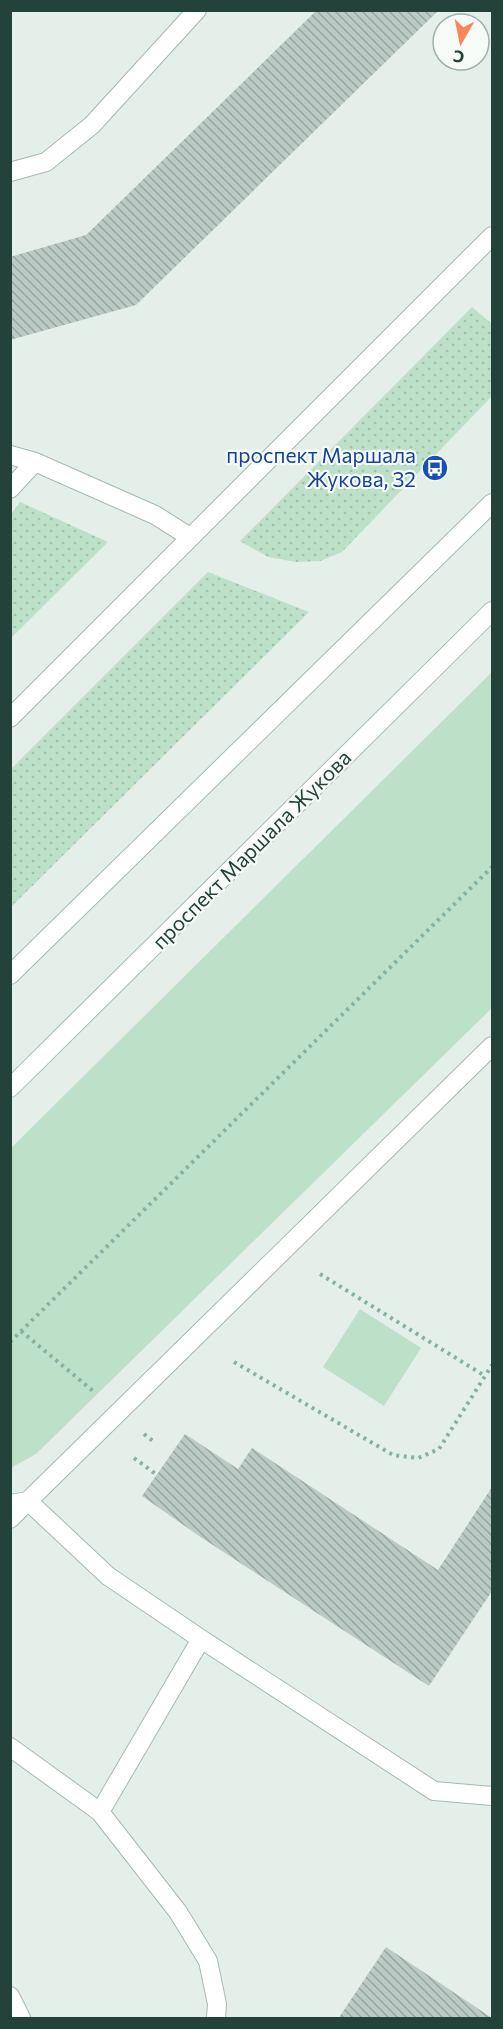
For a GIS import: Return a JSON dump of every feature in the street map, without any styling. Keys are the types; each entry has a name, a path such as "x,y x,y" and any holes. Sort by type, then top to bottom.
{"main road":[{"path":"10,172 46,162 92,125 197,10"},
{"path":"10,718 492,236"},
{"path":"10,455 35,462 155,515 190,537"},
{"path":"10,489 35,462"},
{"path":"10,975 492,503"},
{"name":"проспект Маршала Жукова","path":"10,1088 492,611"},
{"path":"10,1519 19,1502 492,1046"},
{"path":"19,1502 108,1576 434,1791 492,1796"},
{"path":"100,1812 201,1639"},
{"path":"13,1753 100,1812 178,1912 208,1961 217,2004 216,2019"},
{"path":"10,1996 21,2019"}],"path":[{"path":"10,1342 492,867"},
{"path":"320,1274 486,1376"},
{"path":"21,1331 101,1397"},
{"path":"234,1362 393,1455 418,1458 439,1449 492,1365"},
{"path":"143,1434 153,1440"},
{"path":"134,1458 157,1475"}],"green space":[{"path":"472,307 492,324 492,396 342,552 320,561 296,562 268,557 240,541"},
{"path":"20,502 108,542 11,638 11,514"},
{"path":"208,572 309,612 11,907 11,769"},
{"path":"492,672 492,1008 36,1454 11,1468 11,1148"},
{"path":"360,1309 421,1348 384,1406 323,1367"}],"building":[{"path":"317,10 439,10 431,12 431,18 136,305 10,340 10,257 86,235"},
{"path":"185,1434 238,1469 252,1448 438,1570 492,1487 492,1591 429,1686 202,1538 142,1496"},
{"path":"386,1947 492,2018 492,2019 338,2019"}],"place":[{"name":"проспект Маршала Жукова, 32","path":"435,468"}]}
